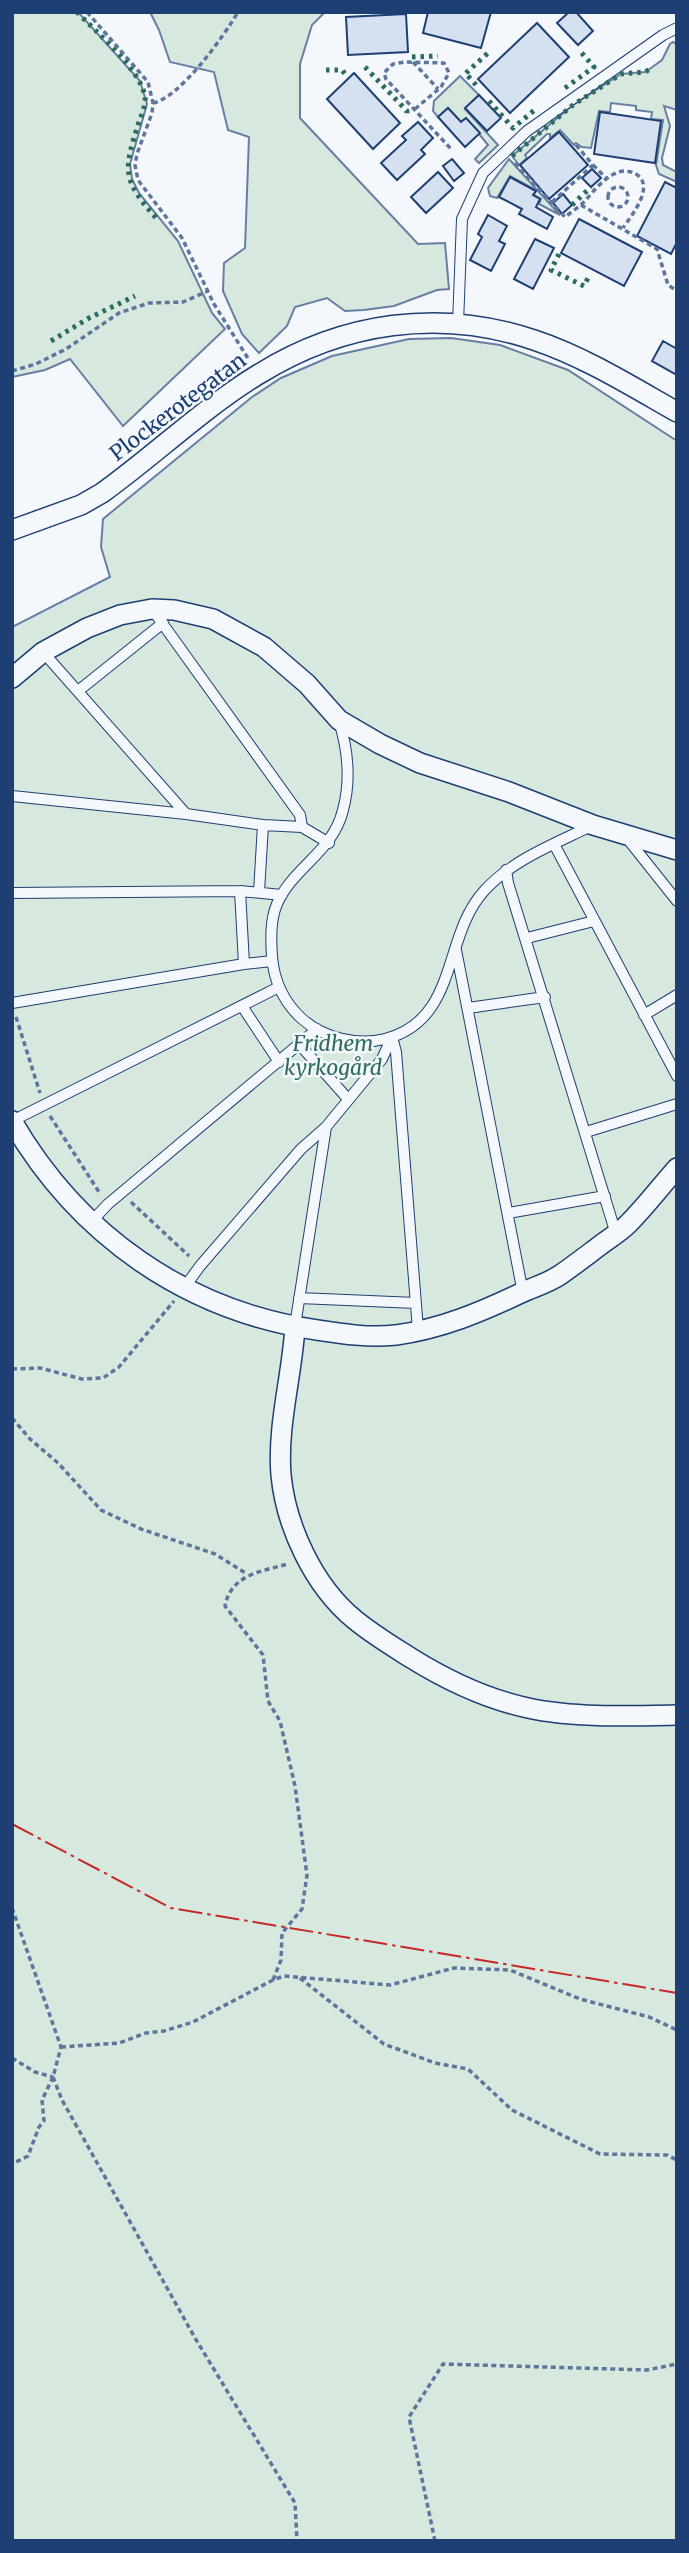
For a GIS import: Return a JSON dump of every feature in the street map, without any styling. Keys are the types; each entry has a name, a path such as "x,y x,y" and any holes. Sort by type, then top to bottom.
{"street":[{"name":"Plockerotegatan","path":"12,530 81,505 102,493 257,374 302,349 349,332 411,323 458,324 501,331 555,348 677,412"},
{"path":"12,678 43,652 120,615 157,616 174,610 214,619 264,647 307,684 339,720 380,744 420,763 509,792 593,825 677,850"},
{"path":"12,1121 41,1167 90,1223 142,1264 184,1288 221,1304 295,1327 369,1336 396,1335 470,1317 558,1276 627,1226 677,1168"},
{"path":"295,1327 282,1434 281,1476 287,1509 306,1556 327,1590 353,1618 403,1653 461,1687 529,1709 591,1715 677,1714"}],"lane":[{"path":"458,324 462,219 483,173 527,131 663,35 677,28"},
{"path":"78,691 157,616 300,815 302,827"},
{"path":"43,652 186,814"},
{"path":"339,720 345,739 348,779 343,810 329,843 282,895 273,916 272,961 279,987 297,1015 317,1029 347,1040 365,1042 392,1037 410,1029 426,1015 441,991 468,916 483,892 506,870 593,825"},
{"path":"12,796 263,825 302,827 329,843"},
{"path":"259,892 263,825"},
{"path":"624,834 677,901"},
{"path":"554,844 677,1076"},
{"path":"506,870 616,1234"},
{"path":"12,893 240,891 282,895"},
{"path":"240,891 244,964"},
{"path":"527,938 594,920"},
{"path":"456,946 523,1293"},
{"path":"12,1003 272,961"},
{"path":"12,1121 279,987"},
{"path":"644,1015 677,995"},
{"path":"468,1008 545,998"},
{"path":"242,1006 279,1062"},
{"path":"90,1223 317,1029"},
{"path":"184,1288 301,1149 327,1127 382,1059 392,1037"},
{"path":"392,1037 396,1052 418,1330"},
{"path":"299,1045 348,1099"},
{"path":"586,1132 677,1104"},
{"path":"295,1327 327,1127"},
{"path":"508,1213 605,1196"},
{"path":"299,1298 416,1303"}],"path":[{"path":"87,12 148,82 153,103 152,113 137,154 135,165 138,180 182,238 208,292 257,374"},
{"path":"153,103 160,102 172,92 219,44 238,12"},
{"path":"413,62 438,89"},
{"path":"415,109 438,89 449,73 444,63 393,64 384,73 386,79 451,149"},
{"path":"576,145 607,179"},
{"path":"505,152 565,217 607,179 624,171 637,175 643,183 643,194 623,229"},
{"path":"552,202 593,165"},
{"path":"603,183 610,190"},
{"path":"614,187 622,188 628,194 627,202 620,206 612,205 608,198 610,190 614,187"},
{"path":"627,202 635,208"},
{"path":"581,205 657,249 668,285 677,291"},
{"path":"12,371 25,368 66,349 119,313 149,303 183,302 208,292"},
{"path":"121,1194 200,1266"},
{"path":"12,1369 53,1370 82,1379 109,1375 184,1288"},
{"path":"12,1418 102,1510 141,1529 215,1555 248,1575"},
{"path":"273,1980 281,1960 282,1933 302,1909 307,1875 295,1786 280,1721 268,1701 263,1656 225,1606 227,1595 248,1575 306,1556"},
{"path":"12,1908 61,2047 53,2077 42,2100 44,2120 38,2127 29,2156 12,2164"},
{"path":"61,2047 119,2043 146,2033 164,2031 193,2022 284,1976 390,1985 454,1968 510,1970 580,1999 649,2017 677,2030"},
{"path":"299,1978 384,2044 435,2063 468,2069 512,2110 600,2154 667,2155 677,2160"},
{"path":"12,2058 35,2072 53,2077"},
{"path":"53,2077 62,2100 195,2338 295,2504 298,2541"},
{"path":"435,2541 409,2417 443,2364 647,2370 677,2364"}],"green space":[{"path":"12,12 78,12 140,81 147,104 130,164 132,179 139,193 178,241 212,313 225,329 123,426 70,359 45,370 12,377"},
{"path":"150,12 325,12 312,25 300,64 300,118 418,244 445,243 449,289 437,290 394,306 364,310 345,311 327,298 295,307 287,326 259,353 242,334 223,291 224,263 245,248 249,137 228,130 214,72 170,62"},
{"path":"673,42 677,44 677,110 664,106 670,126 662,158 663,165 677,172 677,182 659,174 656,165 663,120 651,119 652,112 636,110 636,106 611,103 610,112 599,111 591,148 576,143 574,145 560,130 550,138 550,134 547,134 525,155 527,158 519,165 512,156 573,105 621,74 645,72 651,68 662,60"},
{"path":"460,76 479,95 465,109 498,145 479,163 475,159 488,145 466,118 461,122 448,108 438,117 433,111 434,101"},
{"path":"509,159 560,215 539,204 541,199 534,195 536,190 510,176 497,198 490,196 488,188"},
{"name":"Fridhem kyrkogård","path":"451,338 500,345 568,370 677,441 677,2541 12,2541 12,627 110,577 101,547 103,519 252,397 281,378 332,356 409,339"}],"building":[{"path":"428,12 491,12 481,48 423,33"},
{"path":"569,12 576,12 593,31 578,45 557,23"},
{"path":"406,14 408,52 348,55 346,17"},
{"path":"537,23 569,57 510,113 478,79"},
{"path":"354,73 400,123 373,149 327,99"},
{"path":"479,95 501,118 487,131 465,108"},
{"path":"448,108 461,122 466,118 480,133 465,147 438,117"},
{"path":"600,112 661,121 655,163 594,154"},
{"path":"418,122 433,138 421,150 425,154 397,180 381,163 406,140 402,136"},
{"path":"559,132 588,165 549,199 520,165"},
{"path":"452,159 464,173 454,181 443,166"},
{"path":"592,169 601,178 591,187 582,178"},
{"path":"438,172 453,188 426,213 411,197"},
{"path":"510,177 536,191 533,195 540,199 536,207 553,217 547,229 519,214 522,209 499,197"},
{"path":"665,182 677,188 677,242 671,254 637,236"},
{"path":"563,194 572,205 562,214 553,203"},
{"path":"488,215 507,226 499,241 505,244 491,271 470,260 482,237 478,234"},
{"path":"579,219 642,252 624,286 561,253"},
{"path":"535,239 554,248 533,289 514,279"},
{"path":"663,341 677,349 677,375 652,361"}],"hedge":[{"path":"77,12 116,51 141,85 145,103 130,152 129,174 137,194 157,219"},
{"path":"565,88 594,67 580,51"},
{"path":"466,73 489,52"},
{"path":"412,57 438,56"},
{"path":"365,67 407,111 407,117"},
{"path":"512,156 573,105 621,74 645,72 652,68"},
{"path":"326,70 342,70 345,74"},
{"path":"468,76 477,86"},
{"path":"489,101 513,128 537,108"},
{"path":"572,205 591,187"},
{"path":"559,254 551,270 584,286 588,278"},
{"path":"51,341 89,318 135,296"}],"power":[{"path":"12,1824 171,1908 677,1993"}]}
